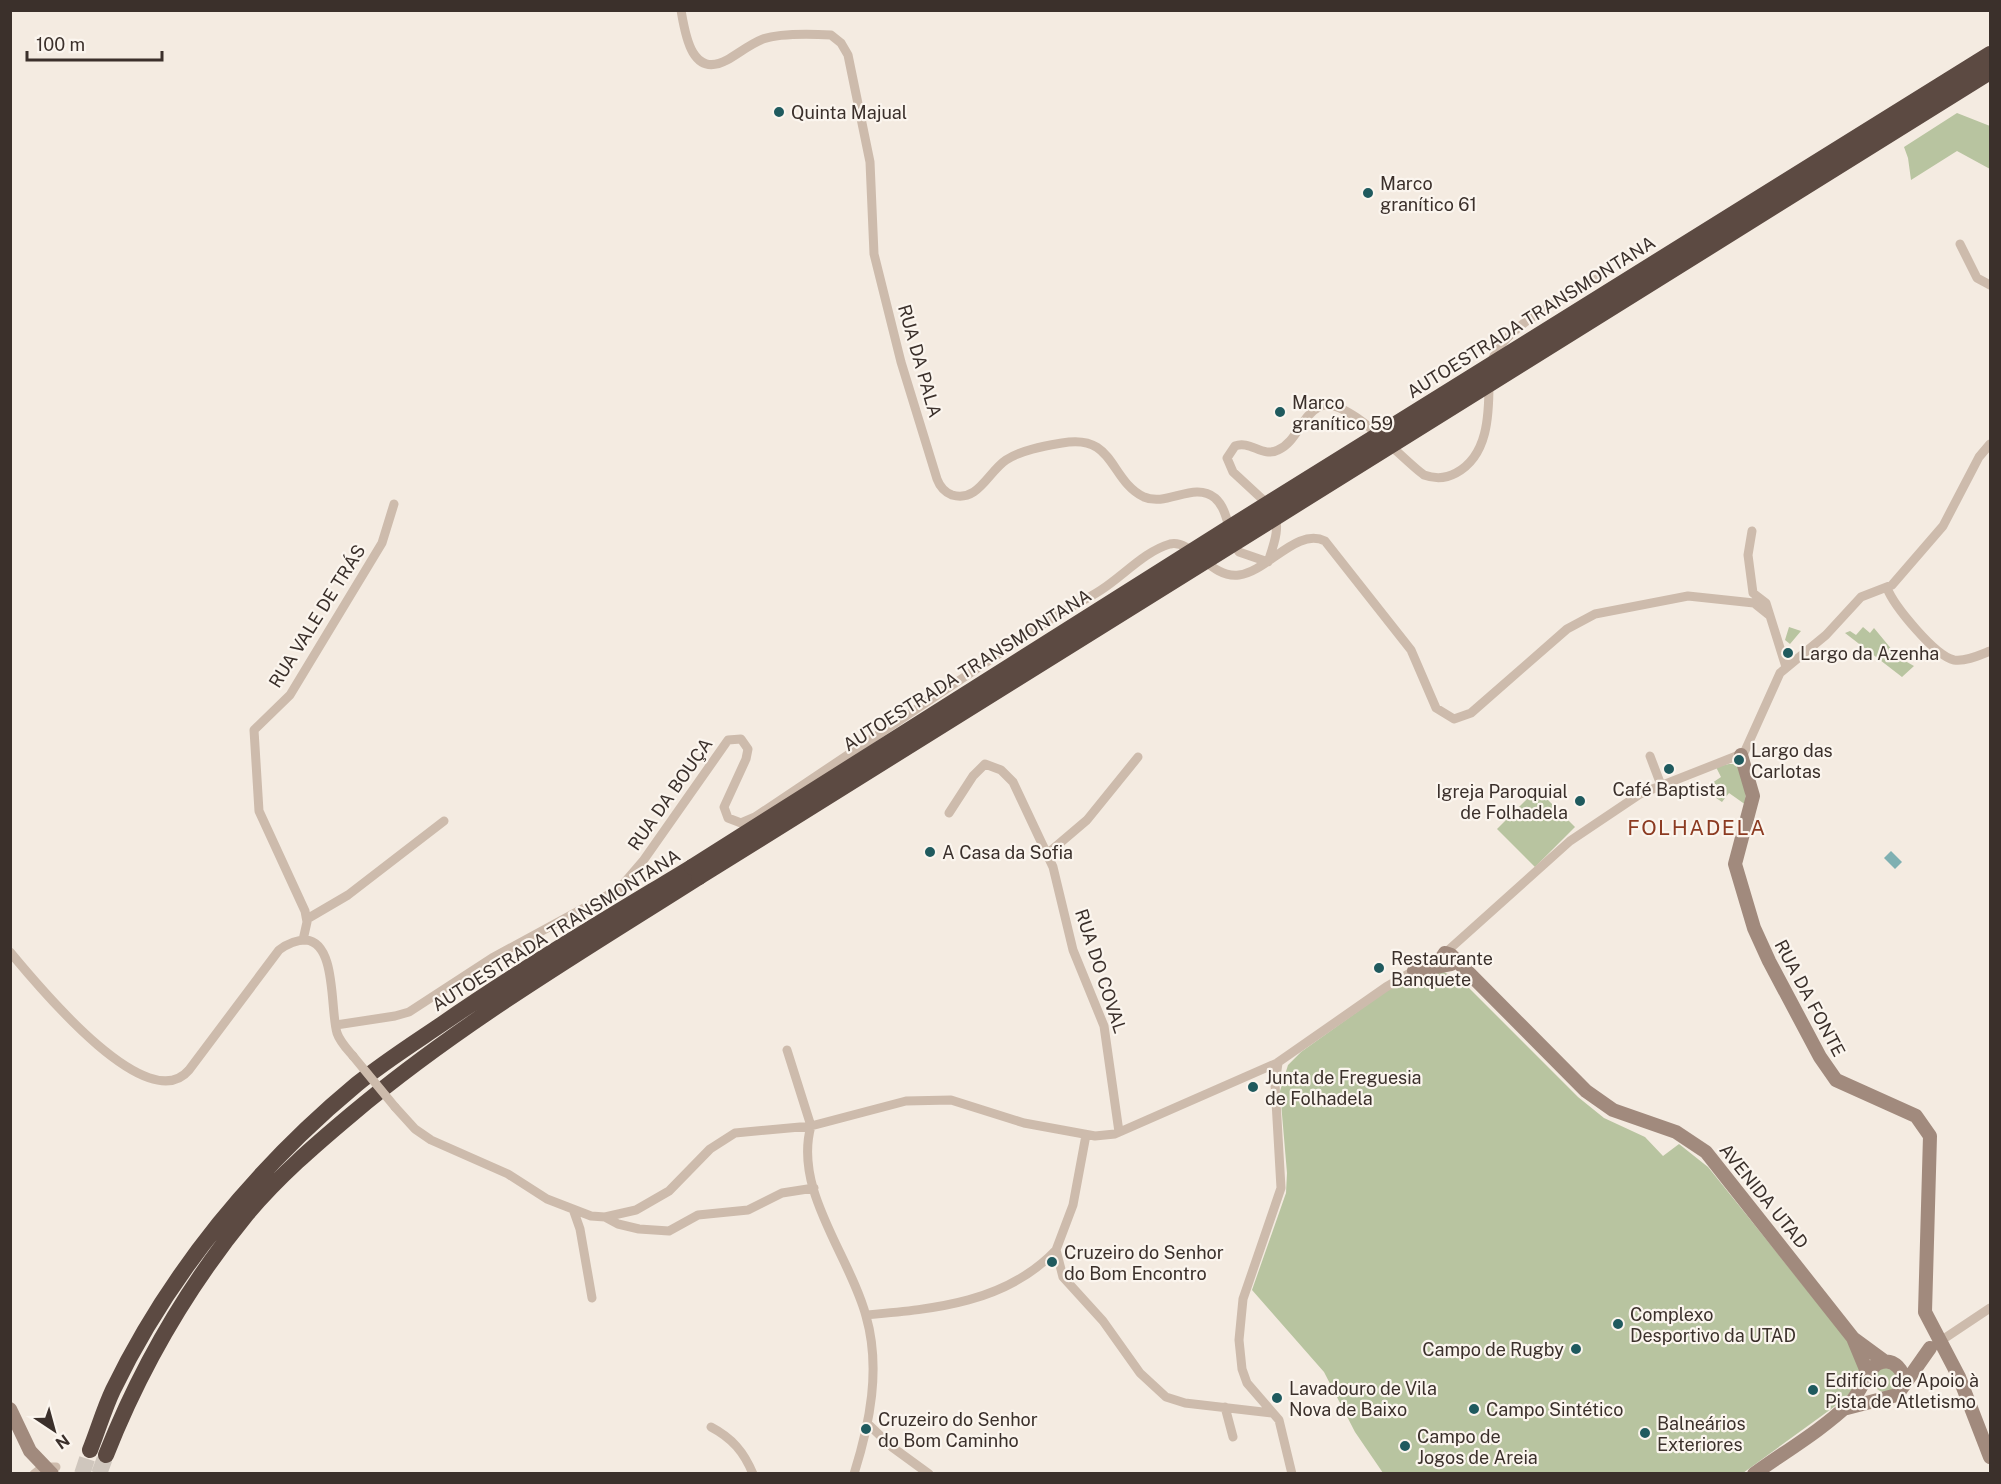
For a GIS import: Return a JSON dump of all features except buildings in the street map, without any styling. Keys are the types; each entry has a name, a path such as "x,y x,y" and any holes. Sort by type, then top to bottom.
{"highway":[{"name":"AUTOESTRADA TRANSMONTANA","path":"98,1452 172,1321 218,1251 249,1212 326,1136 441,1043 695,872 1237,523 1990,54"},
{"name":"AUTOESTRADA TRANSMONTANA","path":"695,872 1990,72"}],"street":[{"name":"RUA DA PALA","path":"681,10 690,51 696,58 709,62 722,62 759,41 772,38 831,35 846,50 869,158 875,260 904,372 937,479 944,490 955,496 968,495 1011,457 1059,443 1085,442 1102,450 1144,497 1158,499 1201,492 1214,497 1222,508 1239,552 1268,562"},
{"path":"1960,244 1977,278 1990,285"},
{"path":"1268,562 1277,531 1277,517 1273,509 1230,468 1227,458 1231,450 1243,444 1266,453 1276,452 1288,443 1319,407 1333,405 1352,414 1424,475 1432,478 1453,475 1470,462 1484,435 1491,361 1500,345 1516,329 1605,274"},
{"path":"605,1217 636,1210 669,1191 710,1149 735,1133 811,1126 890,1104 942,1099 960,1101 1018,1122 1100,1136 1119,1132 1278,1063 1386,987 1448,954 1570,842 1643,792 1740,755 1746,750 1778,676 1826,635 1861,597 1887,588 1943,526 1979,457 1990,444"},
{"name":"RUA VALE DE TRÁS","path":"307,919 259,811 254,730 290,695 382,543 394,504"},
{"path":"1752,531 1748,558 1752,593 1766,602 1786,667"},
{"path":"1268,562 1306,538 1325,541 1412,650 1437,708 1444,715 1460,719 1477,708 1567,629 1595,614 1688,596 1754,603 1769,615"},
{"name":"RUA DA BOUÇA","path":"336,1025 409,1012 496,956 619,889 635,872 723,745 731,739 743,741 748,752 725,804 724,812 729,820 736,823 757,816 1162,548 1180,544 1214,569 1229,575 1249,572 1268,562"},
{"path":"1887,588 1896,605 1941,653 1958,660 1990,651"},
{"name":"RUA DA FONTE","path":"1740,755 1753,796 1735,864 1754,928 1769,961 1820,1057 1836,1080 1916,1116 1930,1136 1924,1305 1934,1345 1959,1377 1990,1456"},
{"path":"1650,756 1661,785"},
{"path":"1047,854 1087,820 1138,757"},
{"name":"RUA DO COVAL","path":"949,813 975,772 983,766 991,765 1007,774 1013,782 1047,854 1075,956 1104,1026 1119,1132"},
{"path":"303,940 307,919 348,895 444,821"},
{"path":"10,952 56,1005 94,1041 140,1076 167,1083 179,1080 186,1074 279,950 303,940 318,945 326,956 339,1038 394,1107 425,1137 508,1174 547,1199 573,1209 605,1217 618,1224 669,1231 698,1215 748,1210 782,1193 814,1188"},
{"name":"AVENIDA UTAD","path":"1448,954 1573,1080 1600,1102 1625,1115 1676,1132 1706,1152 1853,1338 1901,1369 1904,1385"},
{"path":"787,1050 811,1126 807,1152 814,1188 866,1315 873,1363 868,1424 854,1473"},
{"path":"1278,1063 1275,1084 1281,1188 1244,1299 1239,1340 1242,1369 1247,1383 1281,1425 1292,1473"},
{"path":"866,1315 972,1300 1012,1283 1036,1268 1056,1250 1072,1205 1086,1135"},
{"path":"573,1209 580,1229 592,1298"},
{"path":"1056,1250 1061,1274"},
{"path":"1036,1268 1050,1268 1061,1274 1103,1321 1140,1373 1161,1394 1178,1402 1272,1413"},
{"path":"1754,1473 1842,1410 1867,1378 1874,1365 1912,1357 1990,1308"},
{"name":"AVENIDA UTAD","path":"1853,1338 1875,1396 1886,1399"},
{"path":"1842,1410 1897,1395 1934,1345"},
{"path":"1225,1407 1233,1437"},
{"path":"10,1409 33,1455 48,1470"},
{"path":"868,1424 895,1450 929,1473"},
{"path":"711,1427 727,1435 738,1446 753,1473"},
{"path":"21,1431 48,1470"}],"green space":[{"path":"1957,113 1990,126 1990,169 1957,151 1911,180 1904,147"},
{"path":"1789,627 1801,631 1790,644 1785,640"},
{"path":"1863,627 1870,633 1874,628 1898,657 1914,666 1902,677 1845,633 1850,631 1856,635"},
{"path":"1737,764 1745,774 1746,805 1729,793 1722,802 1703,789 1721,777 1716,767"},
{"path":"1537,789 1575,827 1535,867 1497,829"},
{"path":"1444,972 1464,983 1578,1097 1604,1118 1645,1137 1663,1156 1679,1144 1708,1167 1851,1345 1863,1375 1853,1390 1838,1404 1743,1473 1383,1473 1355,1432 1324,1372 1252,1290 1286,1193 1287,1173 1280,1091 1288,1065 1301,1052 1392,987 1429,974"},
{"path":"1885,1368 1894,1371 1897,1380 1894,1389 1885,1392 1876,1389 1873,1380 1876,1371"}],"water":[{"path":"1891,851 1902,862 1895,869 1884,858"}],"tunnel":[{"path":"82,1474 90,1450"},
{"path":"99,1474 106,1455"}],"place":[{"name":"Quinta Majual","path":"779,112"},
{"name":"Marco granítico 61","path":"1368,193"},
{"name":"Marco granítico 59","path":"1280,412"},
{"name":"Largo da Azenha","path":"1788,653"},
{"name":"Largo das Carlotas","path":"1739,760"},
{"name":"Café Baptista","path":"1669,769"},
{"name":"Igreja Paroquial de Folhadela","path":"1580,801"},
{"name":"A Casa da Sofia","path":"930,852"},
{"name":"Restaurante Banquete","path":"1379,968"},
{"name":"Junta de Freguesia de Folhadela","path":"1253,1087"},
{"name":"Cruzeiro do Senhor do Bom Encontro","path":"1052,1262"},
{"name":"Complexo Desportivo da UTAD","path":"1618,1324"},
{"name":"Campo de Rugby","path":"1576,1349"},
{"name":"Edifício de Apoio à Pista de Atletismo","path":"1813,1390"},
{"name":"Lavadouro de Vila Nova de Baixo","path":"1277,1398"},
{"name":"Campo Sintético","path":"1474,1409"},
{"name":"Cruzeiro do Senhor do Bom Caminho","path":"866,1429"},
{"name":"Balneários Exteriores","path":"1645,1433"},
{"name":"Campo de Jogos de Areia","path":"1405,1446"}],"district":[{"name":"FOLHADELA","path":"1697,827"}]}
